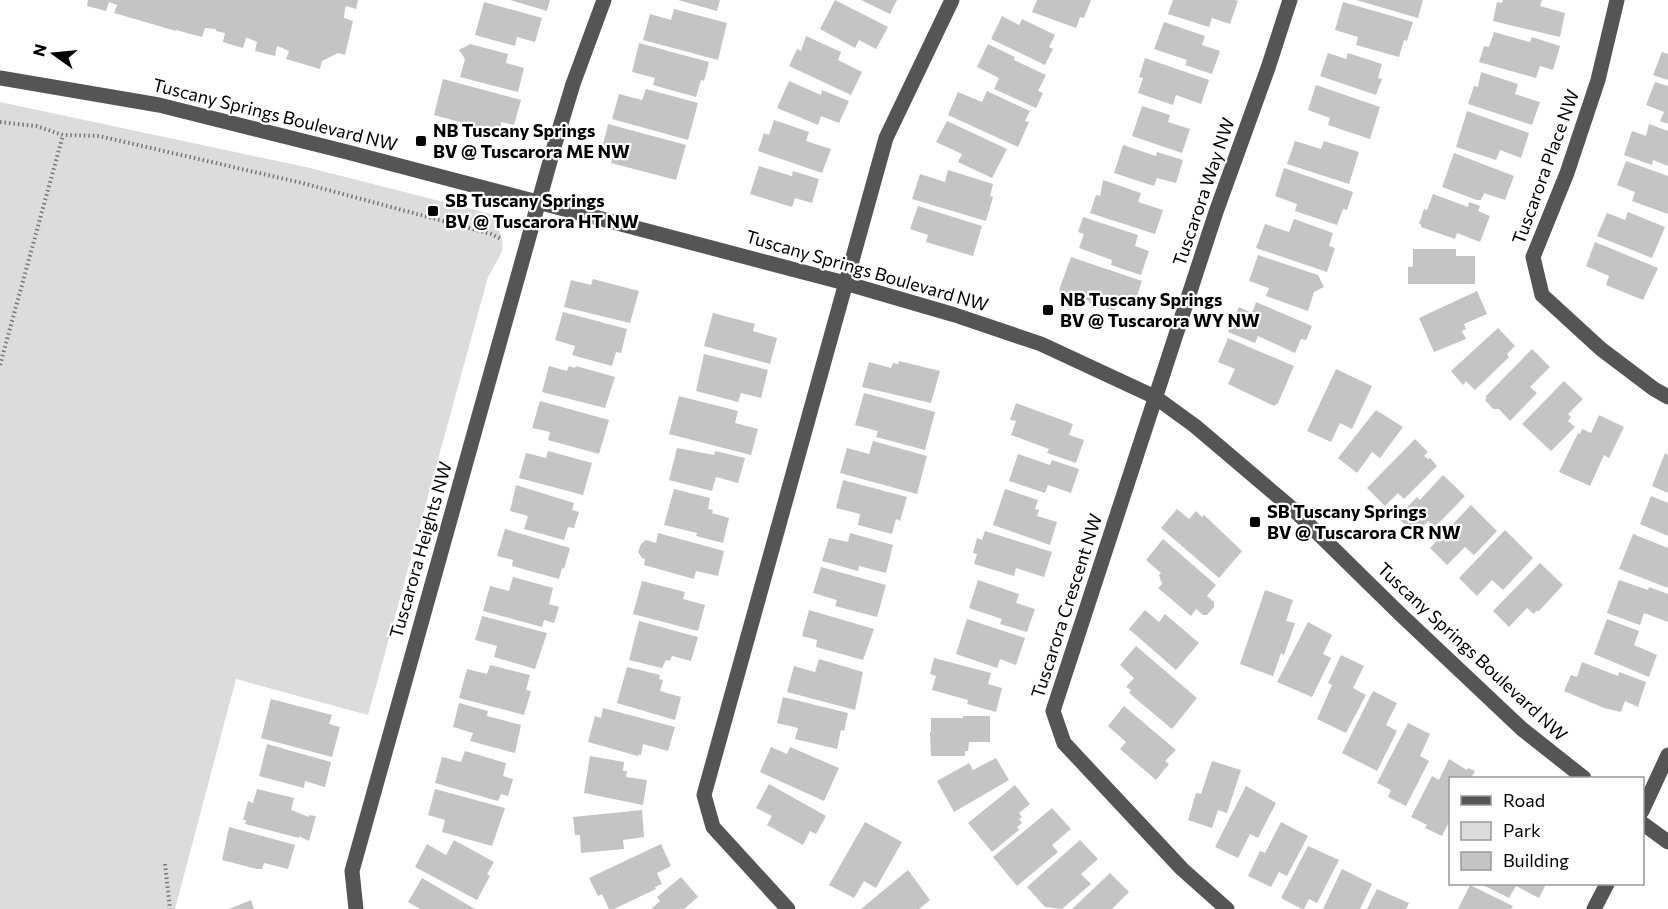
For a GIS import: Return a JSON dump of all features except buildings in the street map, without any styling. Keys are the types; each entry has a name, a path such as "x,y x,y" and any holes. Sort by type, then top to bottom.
{"street":[{"name":"Tuscarora Heights NW","path":"356,909 352,871 573,84 604,0"},
{"path":"788,909 713,827 705,795 885,138 952,0"},
{"name":"Tuscarora Way NW","path":"1155,397 1216,212 1290,0"},
{"name":"Tuscarora Place NW","path":"1617,0 1598,80 1567,173 1533,257 1542,295 1600,349 1668,397"},
{"name":"Tuscany Springs Boulevard NW","path":"0,78 159,105 540,202 845,283 1003,330 1041,344 1155,397 1226,451 1295,511 1490,700 1522,729 1583,777"},
{"name":"Tuscarora Crescent NW","path":"1155,397 1053,711 1064,742 1182,870 1227,909"},
{"path":"1644,807 1668,755"},
{"path":"1644,824 1668,842"},
{"path":"1594,909 1606,885"}],"path":[{"path":"0,122 36,126 63,135 99,136 291,180 491,234 501,239"},
{"path":"0,365 63,135"},
{"path":"165,864 170,909"}],"green space":[{"path":"0,102 310,168 491,214 502,240 501,252 488,277 368,715 236,679 175,909 0,909"}],"place":[{"name":"NB Tuscany Springs BV @ Tuscarora ME NW","path":"421,141"},
{"name":"SB Tuscany Springs BV @ Tuscarora HT NW","path":"433,211"},
{"name":"NB Tuscany Springs BV @ Tuscarora WY NW","path":"1048,310"},
{"name":"SB Tuscany Springs BV @ Tuscarora CR NW","path":"1255,522"}]}
